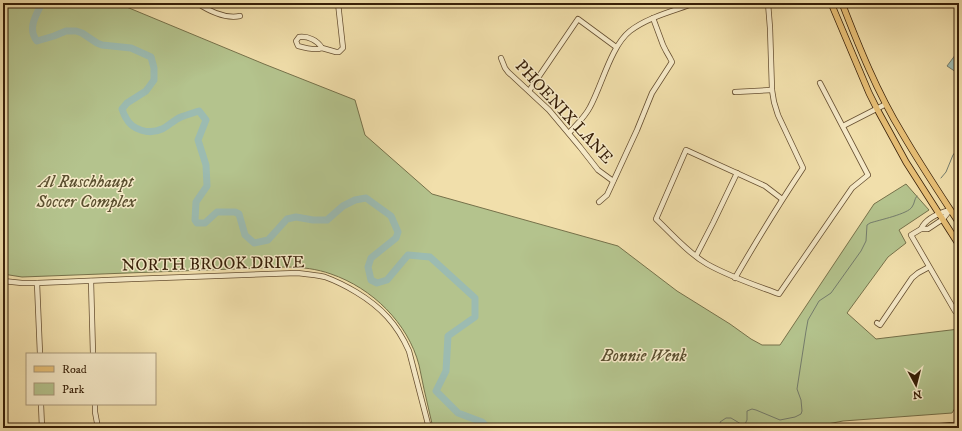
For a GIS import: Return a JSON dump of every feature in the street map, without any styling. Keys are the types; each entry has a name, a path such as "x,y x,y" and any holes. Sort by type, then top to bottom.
{"main road":[{"path":"831,3 877,109 906,162 959,245"},
{"path":"842,3 860,49 901,133 959,224"},
{"path":"920,428 959,425"}],"street":[{"path":"197,3 211,11 226,16 233,18 240,16"},
{"path":"322,48 317,50 301,47 298,46 296,41 302,37 310,38 317,42 322,48 336,52 341,51 343,44 338,3"},
{"path":"569,133 589,109 616,47 623,38 630,31 653,18 695,3"},
{"path":"735,278 782,198 803,168 778,115 774,102 772,90 768,3"},
{"path":"599,202 607,195 637,130 652,93 671,64 672,60 663,45 653,18"},
{"path":"529,91 578,19 616,47"},
{"name":"PHOENIX LANE","path":"500,58 508,72 549,110 598,170 614,181"},
{"path":"782,198 765,186 686,150 656,219 706,264 735,278 779,294 852,188 868,175 820,83"},
{"path":"735,92 772,90"},
{"path":"843,126 886,104"},
{"path":"696,256 737,173"},
{"path":"921,229 923,224 939,213 950,210"},
{"path":"950,210 943,219 928,229 921,229 911,235 955,311 959,313"},
{"path":"877,323 880,325 912,278 929,267"},
{"name":"NORTH BROOK DRIVE","path":"3,281 37,283 297,273 324,277 337,282 368,300 379,308 398,330 409,351 429,428"},
{"path":"91,281 93,353"},
{"path":"37,283 40,353"},
{"path":"41,405 42,428"},
{"path":"95,405 98,428"}],"green space":[{"path":"3,3 117,3 355,100 365,135 432,194 618,246 677,291 762,345 780,345 874,204 906,184 929,210 899,230 906,243 888,257 847,313 876,339 959,329 959,402 952,413 843,421 807,428 433,428 419,365 414,350 397,321 374,298 360,288 331,274 298,267 286,267 22,277 3,274"}],"water":[{"path":"959,50 959,74 947,66"}],"waterway":[{"path":"42,3 35,17 33,27 34,36 37,41 66,31 76,31 102,45 131,48 151,57 154,68 154,80 146,91 127,103 122,109 125,117 132,126 141,130 152,132 157,131 181,117 199,111 206,120 198,140 206,165 207,186 196,202 195,220 197,223 205,223 217,212 235,212 239,214 245,235 254,243 268,240 287,219 296,217 313,220 327,220 343,206 355,200 366,198 391,216 398,232 396,238 371,258 368,267 371,280 377,283 387,280 408,255 430,257 475,298 475,317 448,336 446,371 436,391 458,413 482,422 488,428"},
{"path":"941,178 946,172 953,155 959,147"},
{"path":"722,428 720,422 726,418 731,418 741,424 745,424 747,420 747,411 752,409 780,420 795,417 801,414 801,400 797,389 808,320 819,301 831,293 861,251 866,241 867,225 909,210 913,206 917,196"}],"park label":[{"name":"Al Ruschhaupt Soccer Complex","path":"86,192"},
{"name":"Bonnie Wenk","path":"644,356"}]}
